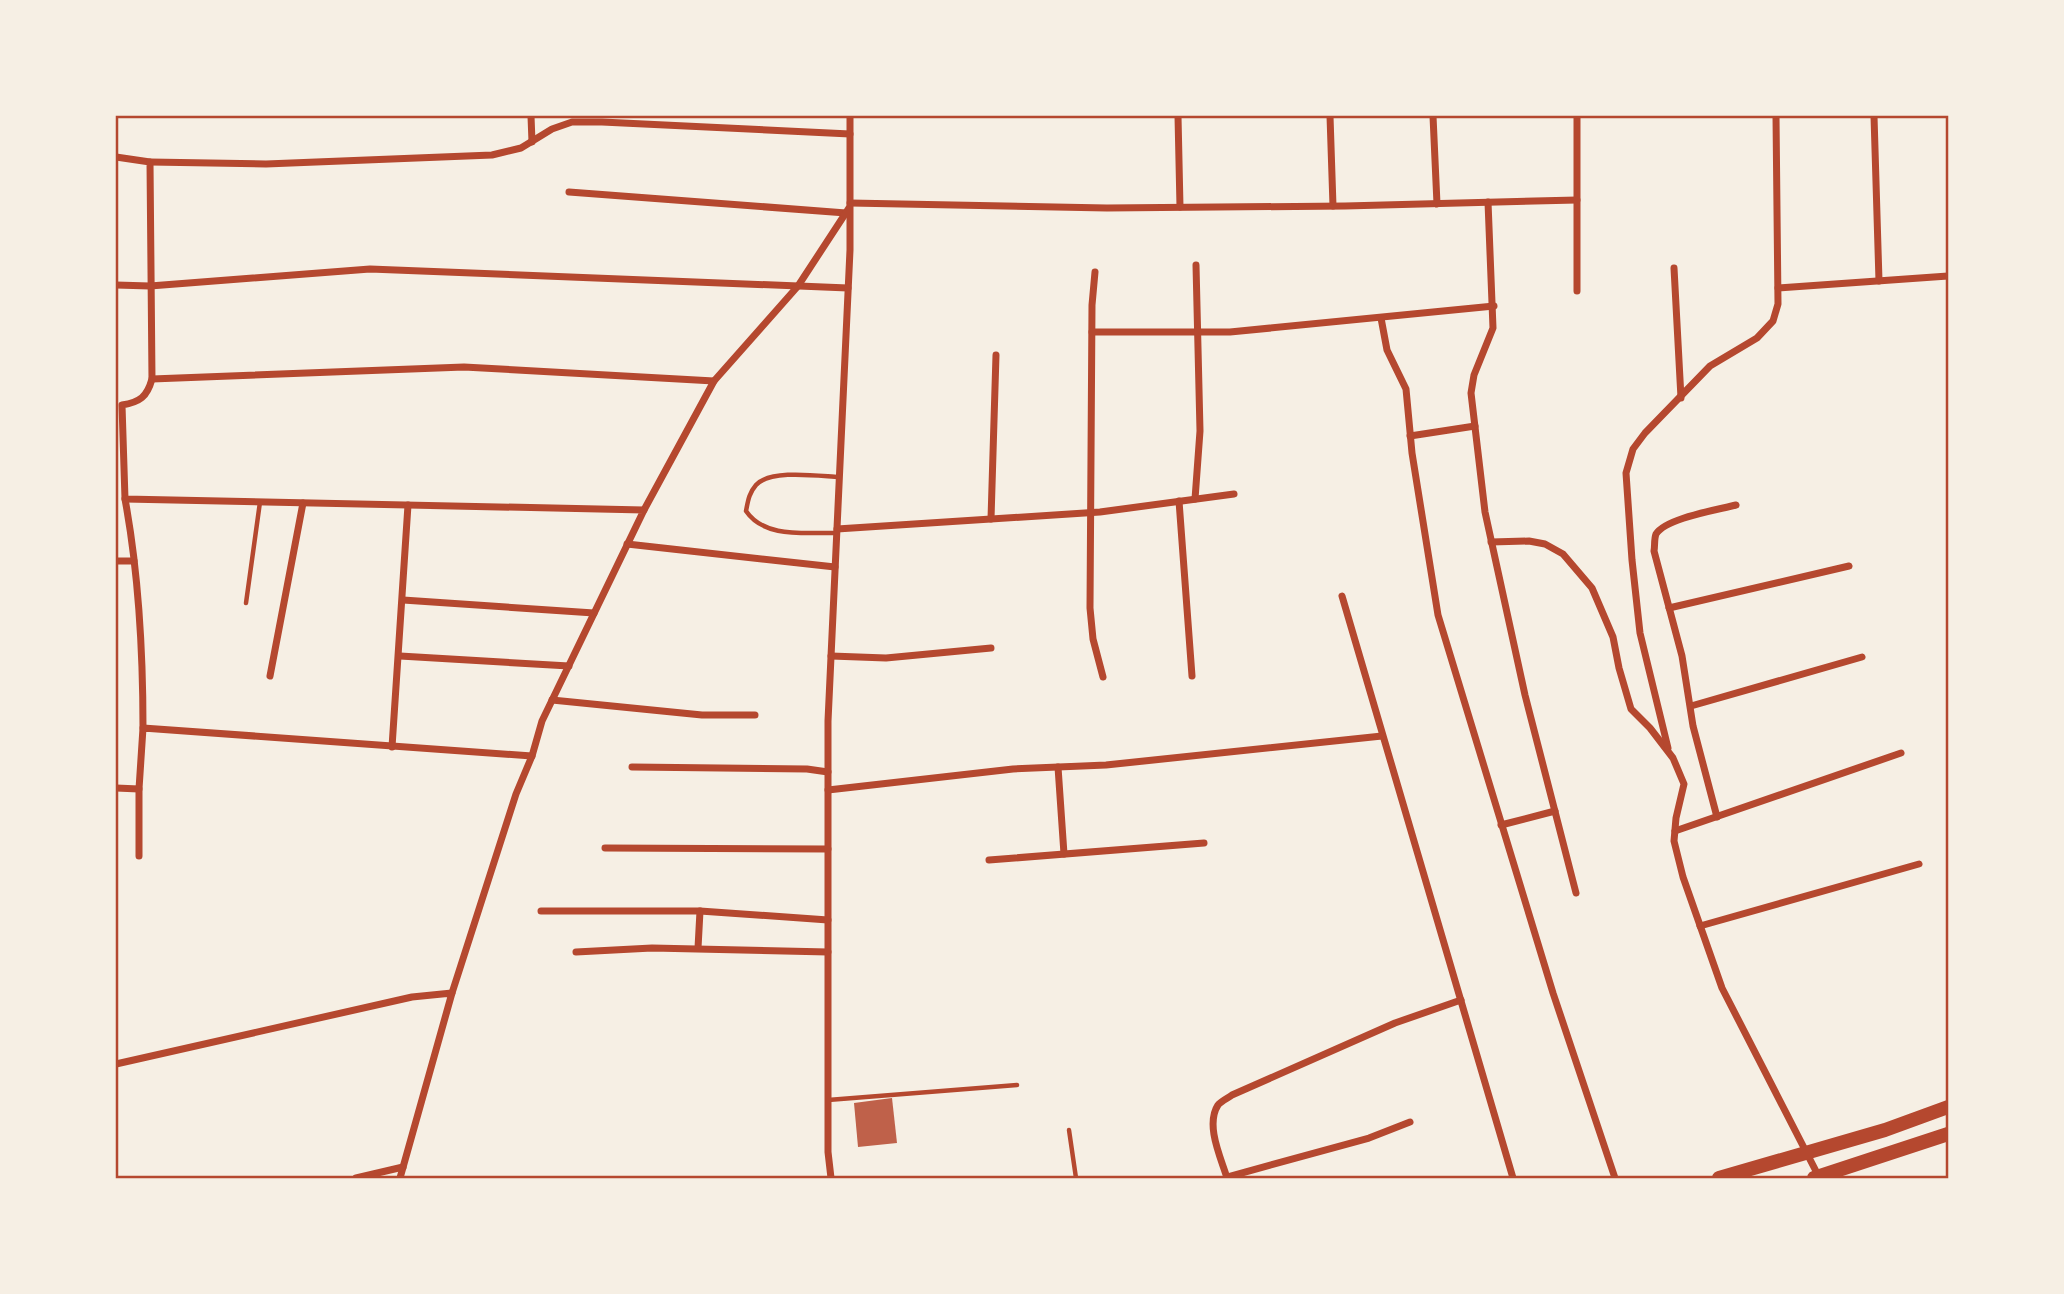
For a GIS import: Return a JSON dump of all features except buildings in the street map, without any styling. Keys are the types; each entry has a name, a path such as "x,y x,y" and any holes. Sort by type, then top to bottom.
{"main road":[{"path":"1719,1178 1885,1130 1948,1107"},
{"path":"1816,1178 1948,1134"}],"street":[{"path":"531,116 531,142"},
{"path":"831,1178 828,1152 828,772 848,288 850,116"},
{"path":"1178,116 1180,207"},
{"path":"1330,116 1333,206"},
{"path":"1433,116 1437,204"},
{"path":"1577,116 1577,291"},
{"path":"1669,752 1640,632 1626,473 1633,449 1639,441 1710,366 1757,338 1773,321 1778,304 1776,116"},
{"path":"1874,116 1879,281"},
{"path":"116,157 150,162 266,164 492,155 521,148 572,122 850,134"},
{"path":"139,856 143,654 125,499 119,405 139,402 148,391 152,379 150,162"},
{"path":"569,192 849,207 1333,206 1577,200"},
{"path":"1488,202 1493,328 1474,375 1471,393 1485,512 1525,695 1576,893"},
{"path":"400,1178 452,993 542,721 643,510 714,381 798,286 849,207"},
{"path":"1195,499 1200,431 1196,265"},
{"path":"1674,268 1681,398"},
{"path":"116,285 150,286 370,269 848,288"},
{"path":"1095,272 1091,332 1090,608 1093,639 1103,677"},
{"path":"1778,288 1948,276"},
{"path":"1091,332 1230,332 1494,306"},
{"path":"1381,318 1387,350 1406,389 1410,436 1438,615 1553,993 1615,1178"},
{"path":"991,519 996,355"},
{"path":"152,379 464,368 714,381"},
{"path":"1410,436 1475,426"},
{"path":"837,531 1089,513 1234,494"},
{"path":"125,499 643,510"},
{"path":"1179,501 1192,676"},
{"path":"270,676 303,503"},
{"path":"392,747 408,505"},
{"path":"1717,817 1693,726 1682,656 1654,551 1655,536 1663,527 1736,505"},
{"path":"1491,542 1529,541 1545,544 1563,554 1592,588 1613,637 1631,709 1650,728 1679,768 1684,784 1674,841 1683,877 1722,988 1806,1153 1816,1178"},
{"path":"627,544 835,567"},
{"path":"116,561 134,561"},
{"path":"1670,608 1849,566"},
{"path":"1342,596 1513,1178"},
{"path":"403,600 594,613"},
{"path":"831,656 886,658 991,649"},
{"path":"400,656 569,666"},
{"path":"1691,706 1862,657"},
{"path":"552,700 702,716 755,715"},
{"path":"143,727 532,756"},
{"path":"828,790 1013,769 1145,761 1382,736"},
{"path":"1675,831 1901,754"},
{"path":"632,767 794,769 828,772"},
{"path":"1058,767 1064,854"},
{"path":"116,788 139,789"},
{"path":"1501,825 1555,811"},
{"path":"989,860 1204,843"},
{"path":"605,848 828,849"},
{"path":"1700,926 1919,864"},
{"path":"541,911 700,911 828,920"},
{"path":"698,948 700,911"},
{"path":"576,953 652,948 828,952"},
{"path":"116,1064 412,997 452,993"},
{"path":"1410,1122 1370,1138 1227,1178 1214,1134 1213,1119 1219,1104 1232,1095 1395,1023 1461,1000"},
{"path":"356,1178 403,1167"}],"lane":[{"path":"837,531 777,531 754,523 746,511 749,496 758,482 793,474 840,477"},
{"path":"246,603 260,502"},
{"path":"828,1100 1017,1085"},
{"path":"1069,1129 1076,1178"}]}
